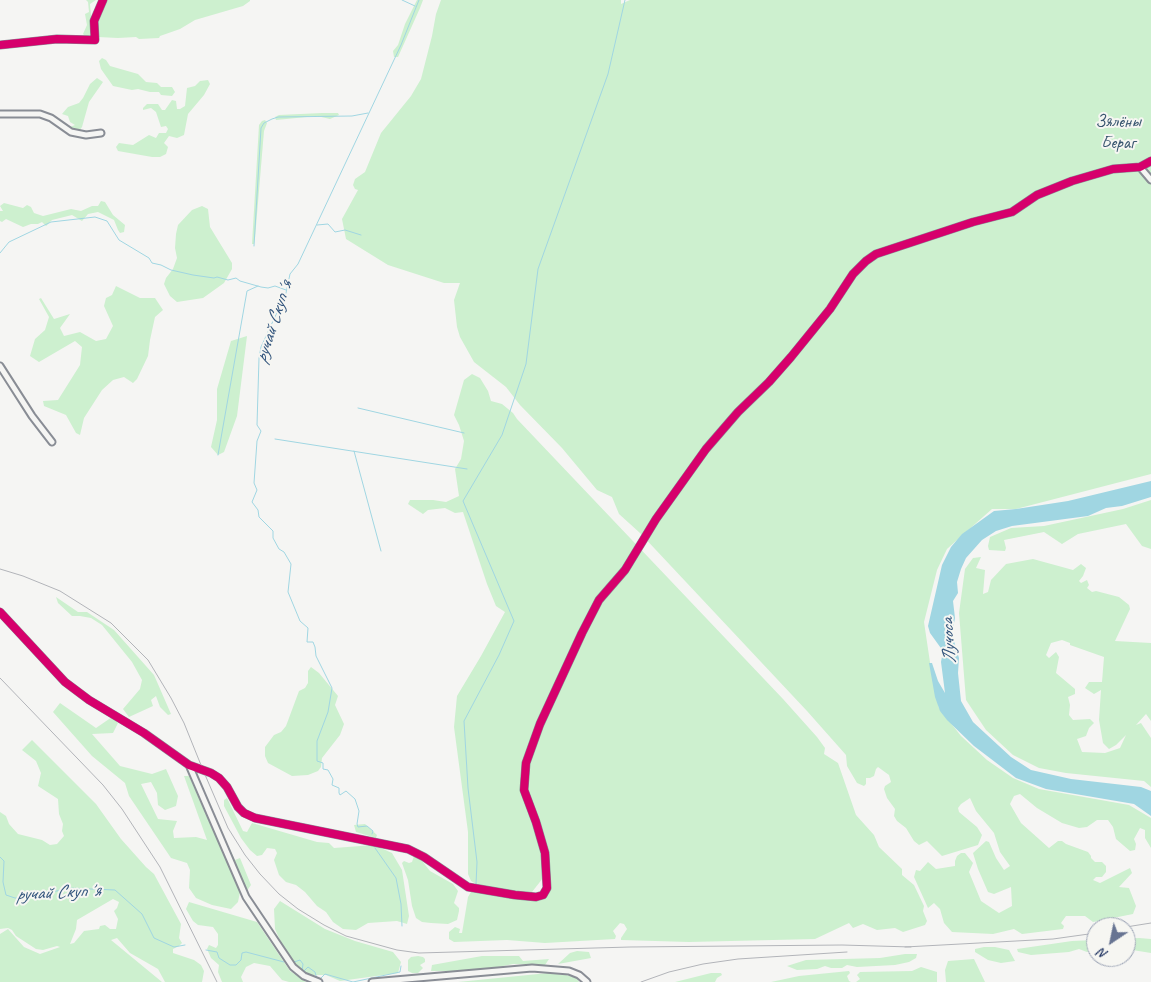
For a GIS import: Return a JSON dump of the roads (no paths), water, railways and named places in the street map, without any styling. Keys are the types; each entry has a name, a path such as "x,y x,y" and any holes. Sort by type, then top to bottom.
{"street":[{"path":"0,44 57,39 95,40 94,20 103,0"},
{"path":"0,114 40,114 51,118 71,132 86,135 101,133"},
{"path":"0,612 65,682 159,743 189,765 219,778 244,813 256,818 408,849 424,857 468,887 515,895 536,897 543,895 547,888 545,853 524,790 526,763 540,724 599,600 624,570 656,519 706,449 738,412 769,382 791,357 830,309 852,274 876,254 973,222 1012,212 1037,195 1072,181 1113,169 1140,168 1151,161"},
{"path":"1140,168 1151,180"},
{"path":"0,366 32,416 52,442"},
{"path":"189,765 246,897 293,968 304,976 319,982"},
{"path":"372,982 532,968 569,971 579,975 587,982"}],"water":[{"name":"Лучоса","path":"1151,481 1151,497 1122,506 1106,508 1088,516 1012,526 996,531 982,540 966,558 961,569 957,582 958,593 953,601 955,618 952,634 959,658 958,673 961,701 973,722 1011,757 1031,770 1071,779 1141,787 1151,791 1151,816 1134,804 1046,789 1016,778 974,746 940,711 935,697 929,663 932,663 938,681 945,693 941,662 943,651 930,633 928,626 942,565 951,547 962,534 994,511 1068,501"}],"waterway":[{"path":"402,0 415,6"},
{"name":"ручай Скупʼя","path":"372,834 373,831 367,826 358,827 359,811 355,799 346,791 340,795 339,788 332,785 333,779 328,770 323,769 323,763 317,761 317,741 328,712 332,688 316,656 313,642 307,642 308,628 300,621 288,592 291,564 284,552 279,549 273,538 273,531 259,517 258,510 252,502 257,490 254,483 257,441 261,431 257,425 259,358 261,347 286,293 290,274 298,264 401,45 419,0"},
{"path":"476,885 477,862 468,788 464,721 499,655 514,621 463,501 502,435 526,364 538,269 608,74 625,0"},
{"path":"254,246 261,128 264,123 278,117 352,116 368,113"},
{"path":"0,253 9,242 51,222 95,217 107,221 119,240 149,258 152,263 193,275 228,280 236,278 261,287 275,286 286,290"},
{"path":"317,225 328,224 335,232 345,230 361,235"},
{"path":"218,455 247,291 258,286"},
{"path":"358,408 464,433"},
{"path":"275,439 467,469"},
{"path":"354,451 381,551"},
{"name":"ручай Скупʼя","path":"375,848 396,878 401,904 402,926"},
{"name":"ручай Скупʼя","path":"0,857 4,861 3,882 6,895 15,898 36,897 67,888 115,890 142,914 154,938 174,947 185,945"},
{"name":"ручай Скупʼя","path":"206,950 217,952 219,958 230,965 236,965 241,960 242,953 246,952 284,962"},
{"name":"ручай Скупʼя","path":"294,962 300,960 303,964 302,971 308,967 315,972 317,979"},
{"name":"ручай Скупʼя","path":"320,979 325,974 353,982 400,972 401,966"}],"railway":[{"path":"0,569 60,591 111,623 148,660 184,723 228,828 245,855 279,894 298,909 346,936 397,950 419,953 630,947 842,945 911,947"},
{"path":"0,678 103,785 122,809 160,867 217,982"},
{"path":"1136,925 1151,923"},
{"path":"905,947 1053,939 1086,934"},
{"path":"641,982 669,972 703,964 738,959 847,952"}],"park label":[{"name":"Зялёны Бераг","path":"1118,132"}]}
